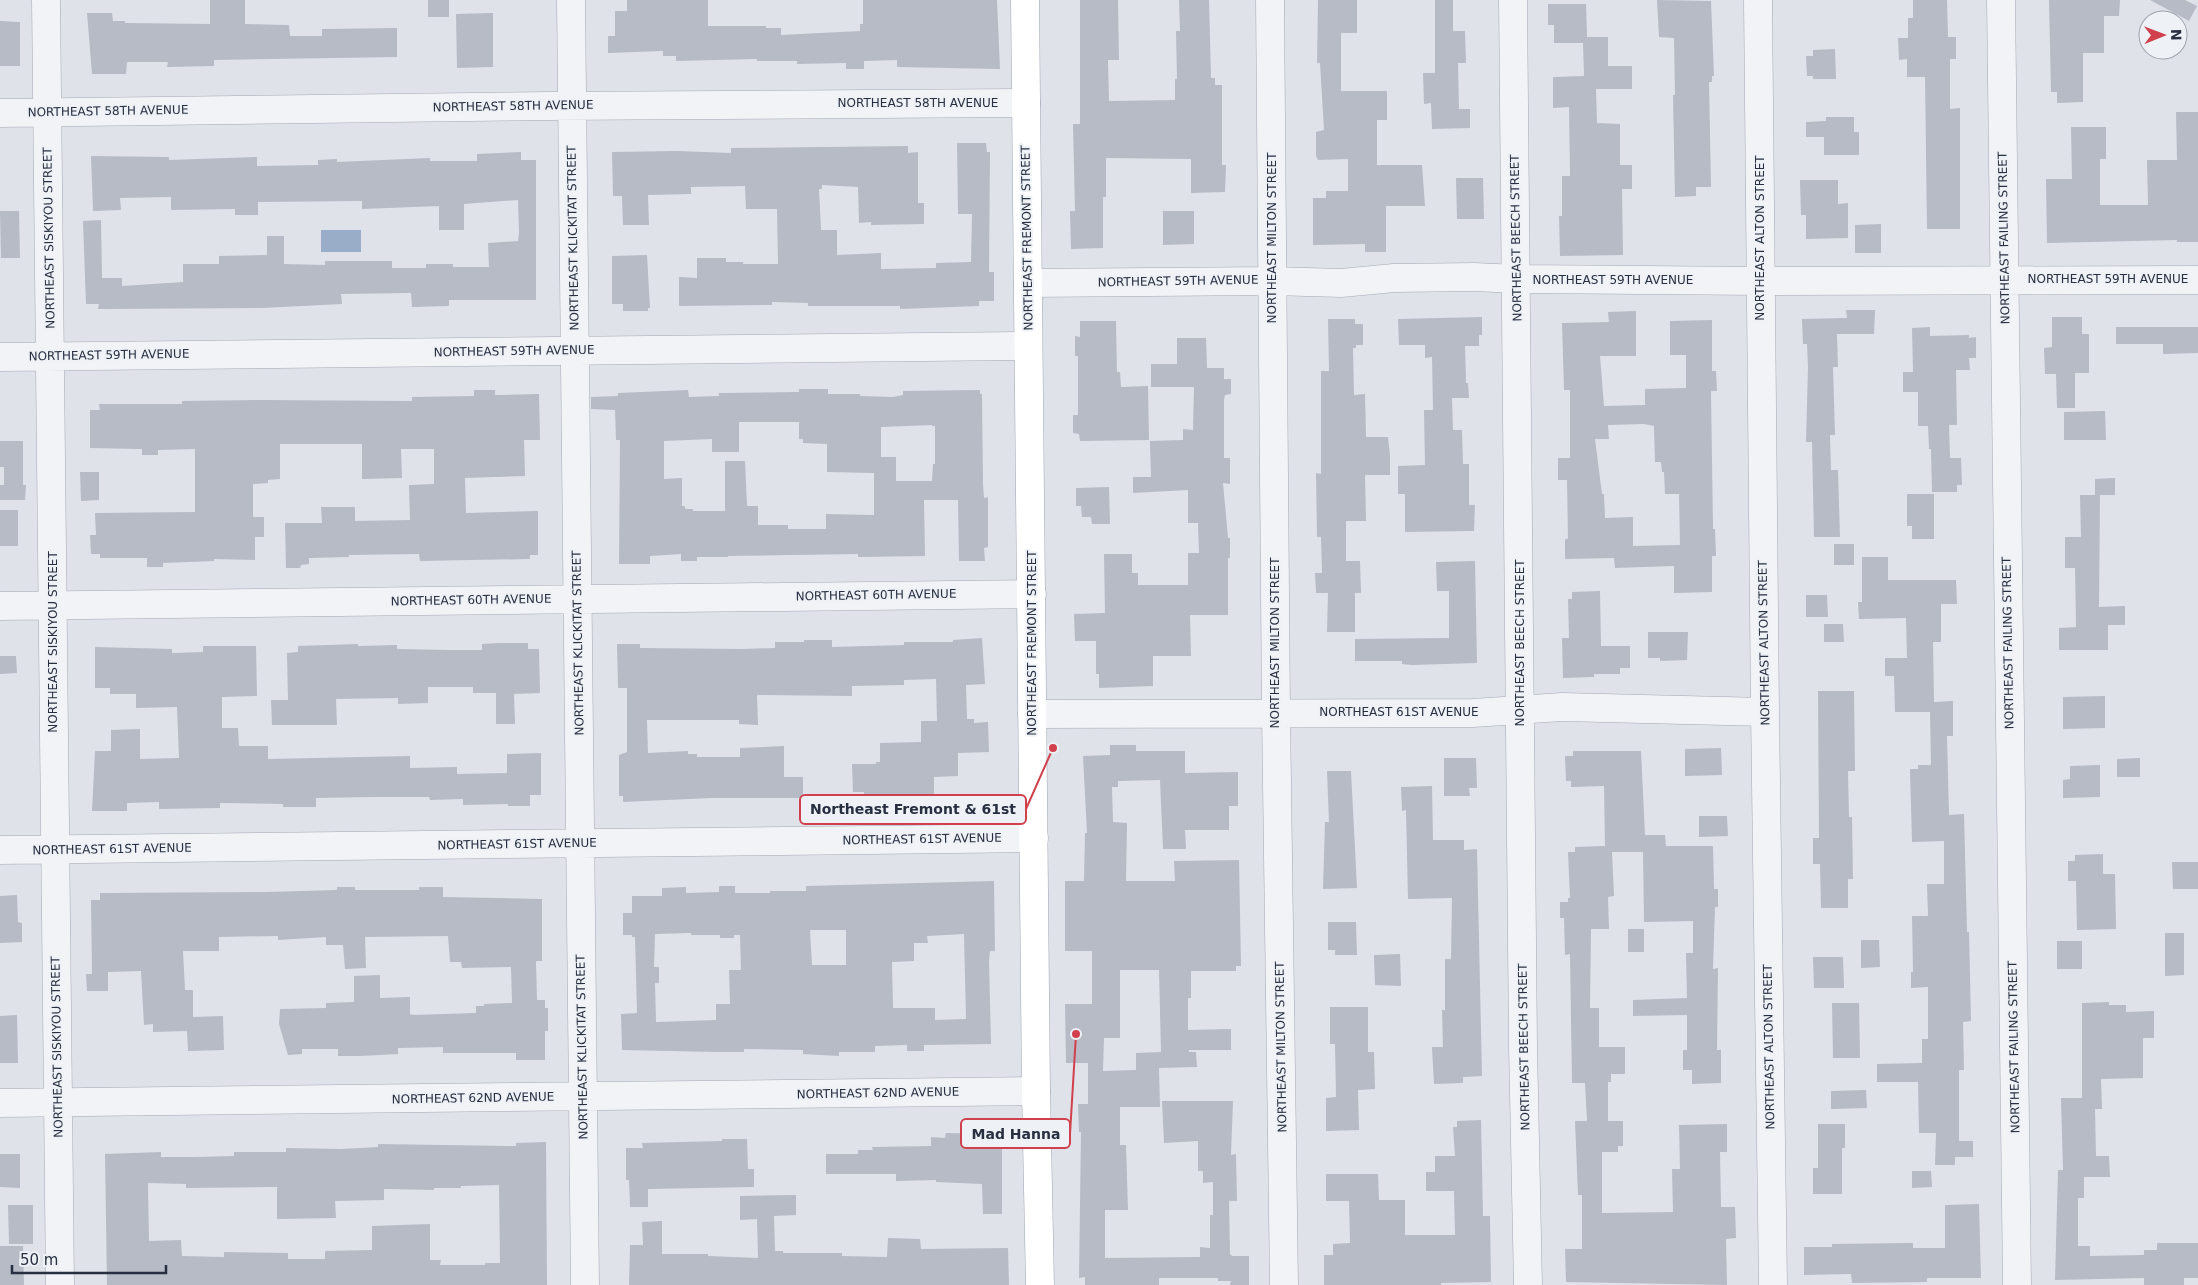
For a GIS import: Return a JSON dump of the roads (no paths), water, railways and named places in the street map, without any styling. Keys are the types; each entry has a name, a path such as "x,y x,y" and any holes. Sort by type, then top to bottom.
{"main road":[{"name":"NORTHEAST FREMONT STREET","path":"1025,0 1036,1091 1040,1285"}],"street":[{"name":"NORTHEAST SISKIYOU STREET","path":"46,0 60,1285"},
{"name":"NORTHEAST KLICKITAT STREET","path":"571,0 585,1285"},
{"name":"NORTHEAST MILTON STREET","path":"1270,0 1276,713 1284,1285"},
{"name":"NORTHEAST BEECH STREET","path":"1513,0 1523,1046 1528,1285"},
{"name":"NORTHEAST ALTON STREET","path":"1758,0 1773,1285"},
{"name":"NORTHEAST FAILING STREET","path":"2001,0 2017,1285"},
{"name":"NORTHEAST 58TH AVENUE","path":"0,113 1026,103"},
{"name":"NORTHEAST 59TH AVENUE","path":"1028,283 1273,280 1312,284 1413,277 1760,281 2198,280"},
{"name":"NORTHEAST 59TH AVENUE","path":"0,357 1028,346"},
{"name":"NORTHEAST 60TH AVENUE","path":"0,606 1032,594"},
{"name":"NORTHEAST 61ST AVENUE","path":"1032,714 1473,713 1562,707 1765,712"},
{"name":"NORTHEAST 61ST AVENUE","path":"0,850 1034,838"},
{"name":"NORTHEAST 62ND AVENUE","path":"0,1103 1036,1091"}],"water":[{"path":"321,230 361,230 361,252 321,252"}],"place":[{"name":"Northeast Fremont & 61st","path":"1053,748"},
{"name":"Mad Hanna","path":"1076,1034"}]}
